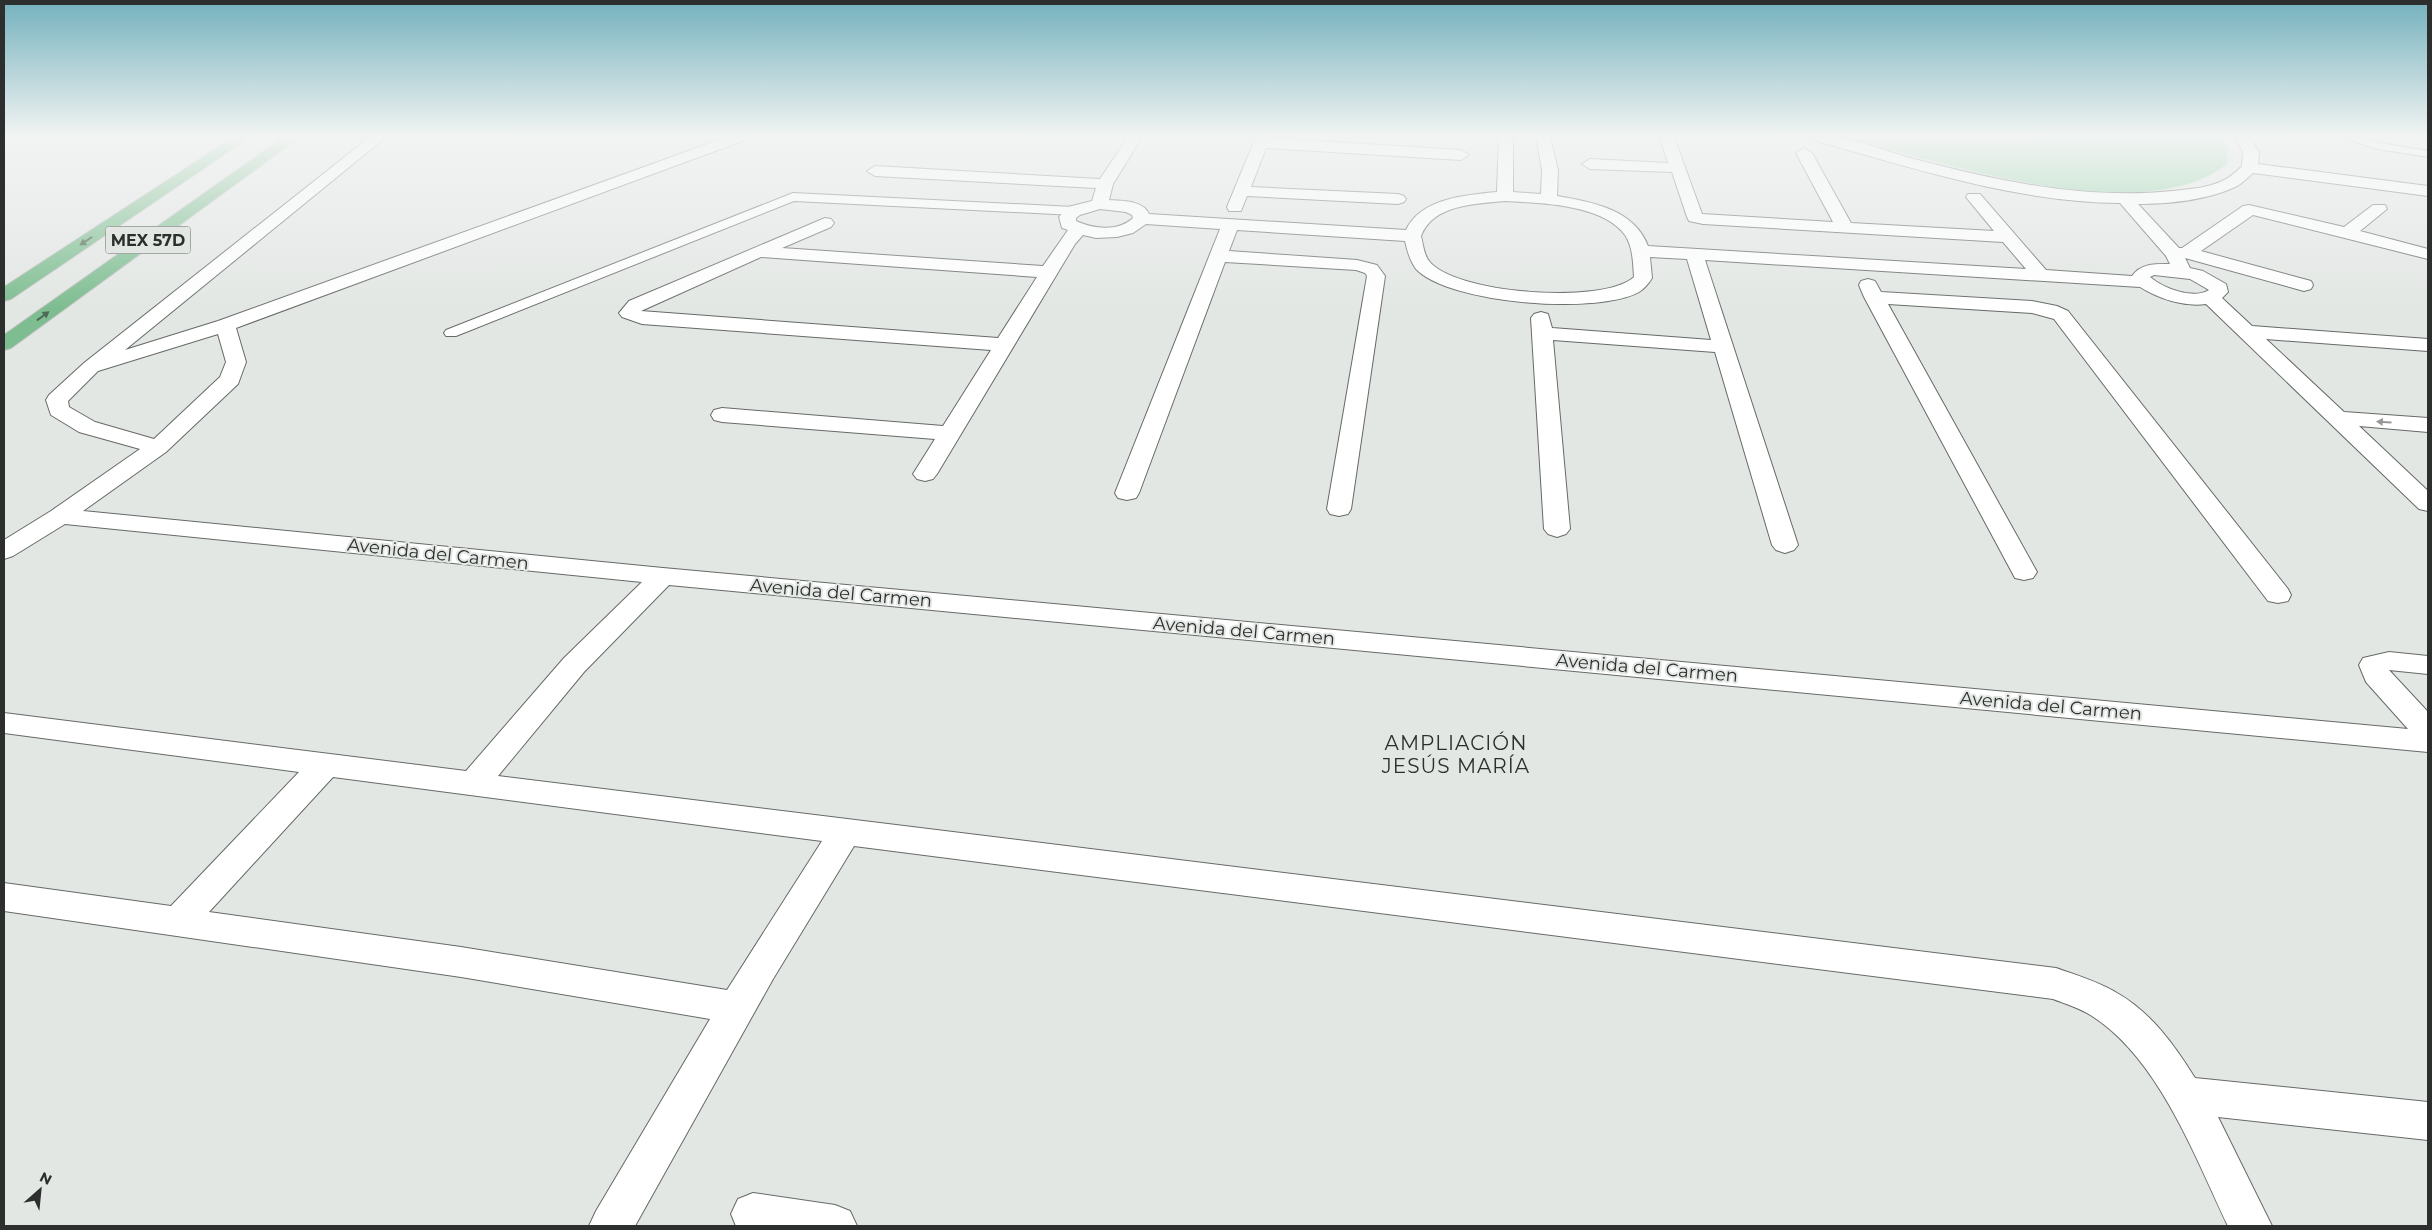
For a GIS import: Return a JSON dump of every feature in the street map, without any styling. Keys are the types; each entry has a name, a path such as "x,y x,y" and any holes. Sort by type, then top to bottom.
{"highway":[{"name":"MEX 57D","path":"4,295 155,194"},
{"name":"MEX 57D","path":"4,344 212,194"}],"street":[{"path":"158,447 87,427 59,410 57,400 91,367 306,194"},
{"path":"91,367 225,326 582,194"},
{"path":"925,474 1068,241 1076,220 1099,204 1102,194"},
{"path":"1127,493 1240,194"},
{"path":"1308,194 1398,199"},
{"path":"1549,194 1549,199"},
{"path":"1687,194 1695,217 1714,221 2008,237"},
{"path":"1827,194 1845,228"},
{"path":"2081,194 2125,199 2169,198 2186,194"},
{"path":"1504,196 1549,199 1586,206 1616,218 1631,230 1642,251 1644,278 1633,287 1616,293 1571,298 1522,296 1489,292 1449,282 1423,266 1412,236 1420,220 1440,208 1469,200 1504,196"},
{"path":"1974,197 2041,276"},
{"path":"2125,199 2181,254 2304,285"},
{"path":"1076,220 1093,232 1118,231 1138,225 1142,219 1140,212 1130,207 1099,204"},
{"path":"2347,233 2379,208"},
{"path":"2181,254 2249,210 2264,212 2428,254"},
{"path":"1142,219 1233,216 1412,236"},
{"path":"825,223 636,305 629,313 642,318 1005,345"},
{"path":"758,251 1049,272"},
{"path":"1642,251 2143,282 2167,293 2190,298 2210,298 2220,292 2214,284 2184,272 2148,270 2142,273 2140,277 2143,282"},
{"path":"1694,254 1785,545"},
{"path":"2181,254 2184,272"},
{"path":"1218,256 1357,265 1371,269 1376,276 1339,509"},
{"path":"1856,264 2024,572"},
{"path":"1874,297 2032,307 2050,310 2061,315 2278,595"},
{"path":"2210,298 2249,332 2428,504"},
{"path":"4,551 60,516 158,447 230,379 236,362 225,326"},
{"path":"1557,529 1541,326 1723,347"},
{"path":"2249,332 2428,344"},
{"path":"722,415 950,433"},
{"path":"2339,418 2428,425"},
{"name":"Avenida del Carmen","path":"60,516 663,576 2428,741"},
{"path":"475,782 574,664 663,576"},
{"path":"2428,665 2389,661 2373,665 2376,675 2428,731"},
{"path":"4,722 324,766 475,782 844,832 2056,984 2106,1005 2142,1035 2184,1095 2250,1226"},
{"path":"178,922 324,766"},
{"path":"611,1226 760,968 844,832"},
{"path":"4,897 461,962 738,1008"},
{"path":"2184,1095 2428,1121"},
{"path":"753,1214 835,1226"}],"lane":[{"path":"451,333 793,196 1076,220"}],"district":[{"name":"AMPLIACIÓN JESÚS MARÍA","path":"1456,754"}]}
